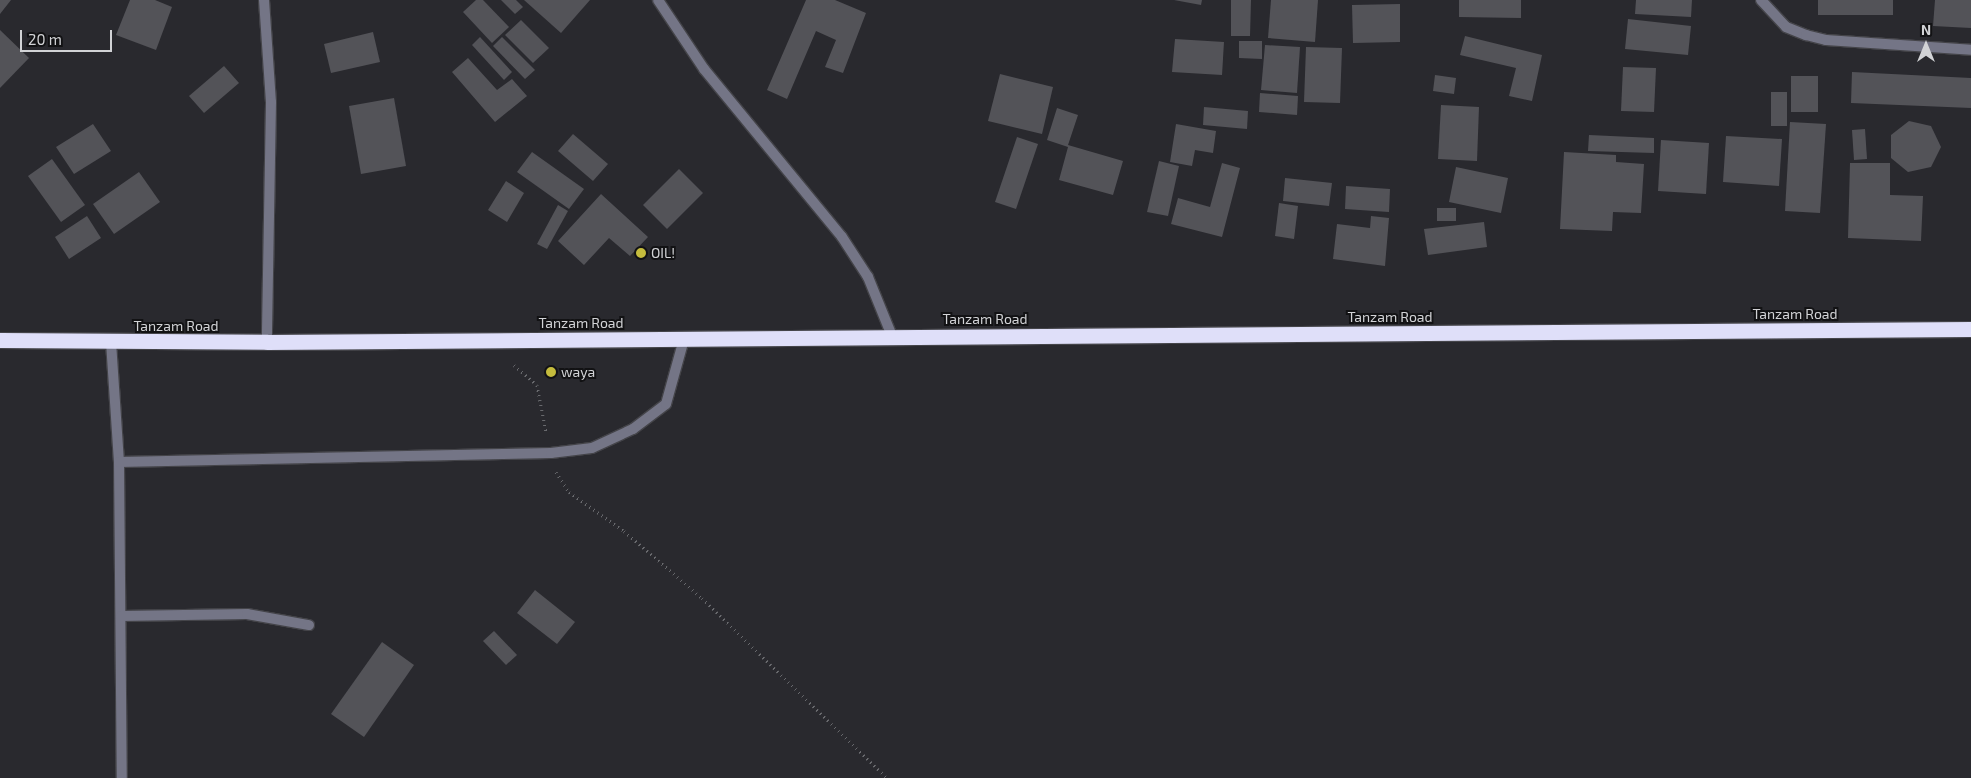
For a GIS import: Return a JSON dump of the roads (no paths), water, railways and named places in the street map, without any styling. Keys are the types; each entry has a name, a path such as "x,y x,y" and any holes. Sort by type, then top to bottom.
{"highway":[{"name":"Tanzam Road","path":"0,340 267,342 1971,329"}],"street":[{"path":"264,0 271,102 267,342"},
{"path":"658,0 704,69 842,236 868,277 892,336"},
{"path":"1761,0 1786,27 1813,37 1971,50"},
{"path":"119,462 551,453 592,448 633,429 666,404 684,339"},
{"path":"111,342 119,462 122,778"},
{"path":"121,616 247,614 309,625"}],"place":[{"name":"OIL!","path":"641,253"},
{"name":"waya","path":"551,372"}]}
